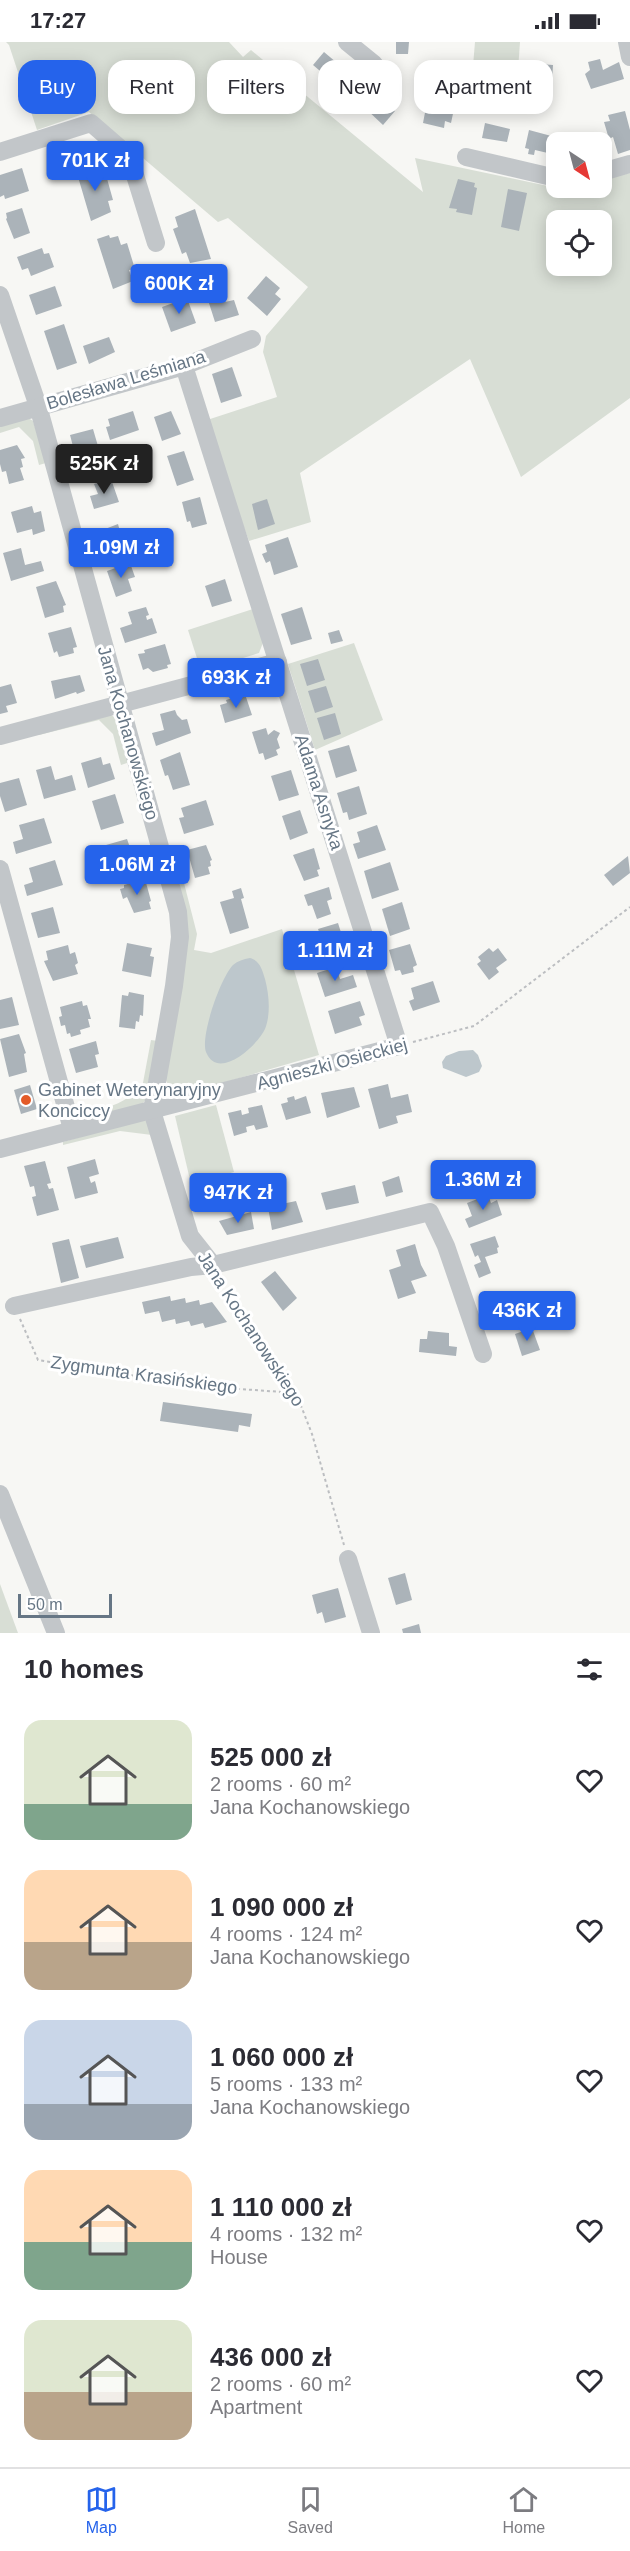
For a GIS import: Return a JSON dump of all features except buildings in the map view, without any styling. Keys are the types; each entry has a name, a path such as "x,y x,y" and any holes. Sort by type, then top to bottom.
{"street":[{"path":"347,42 369,60"},
{"path":"627,42 630,57"},
{"path":"0,152 91,123 129,156 156,243"},
{"path":"466,157 546,176"},
{"path":"612,169 630,164"},
{"name":"Jana Kochanowskiego","path":"0,295 38,406 180,925 174,986 152,1111 190,1236 213,1265"},
{"name":"Bolesława Leśmiana","path":"0,418 184,366 252,339"},
{"name":"Adama Asnyka","path":"184,366 399,1046"},
{"path":"0,735 278,662"},
{"path":"0,868 72,1129"},
{"name":"Agnieszki Osieckiej","path":"0,1149 399,1046"},
{"path":"14,1306 191,1267 213,1265 430,1212 446,1246 483,1354"},
{"path":"0,1494 56,1633"},
{"path":"348,1559 371,1633"}],"path":[{"name":"Agnieszki Osieckiej","path":"399,1046 474,1026 630,907"},
{"name":"Jana Kochanowskiego","path":"213,1265 215,1275 296,1393 312,1434 348,1559"},
{"name":"Zygmunta Krasińskiego","path":"14,1306 38,1360 198,1386 296,1393"}],"shaded area":[{"path":"6,42 229,42 243,57 251,50 263,60 207,60 207,114 306,114 306,95 318,105 318,114 329,114 423,192 415,158 546,186 546,198 612,198 612,178 630,173 630,398 521,477 470,359 300,473 311,522 249,541 204,421 277,397 263,352 266,336 308,287 228,218 218,222 91,114 96,114 96,60 18,60 18,72"},
{"path":"475,42 520,42 519,60 474,60"},
{"path":"32,114 83,114 37,130"},
{"path":"27,417 33,421 46,463 39,465 33,441 19,427 0,433 0,424"},
{"path":"253,609 264,640 259,653 201,671 188,630"},
{"path":"354,643 383,720 315,750 288,664"},
{"path":"111,715 117,719 130,762 121,765 113,734 99,720 39,735 38,731"},
{"path":"184,883 197,934 194,950 211,953 282,929 319,1055 188,1093 171,1088 165,1078 177,885"},
{"path":"250,958 258,963 265,979 269,1004 267,1023 255,1044 237,1058 219,1063 212,1060 206,1052 206,1033 209,1021 228,972 237,962"},
{"path":"151,1040 158,1041 147,1099 141,1105 82,1119 74,1115 74,1106 103,1108 111,1106 142,1088"},
{"path":"473,1050 478,1055 482,1066 479,1072 466,1077 443,1068 442,1062 446,1056 459,1051"},
{"path":"216,1105 234,1172 191,1184 175,1116"},
{"path":"142,1119 147,1121 152,1135 120,1131 63,1145 63,1142"},
{"path":"0,1584 18,1633 0,1633"}],"place":[{"name":"Gabinet Weterynaryjny Konciccy","path":"26,1100"}]}
